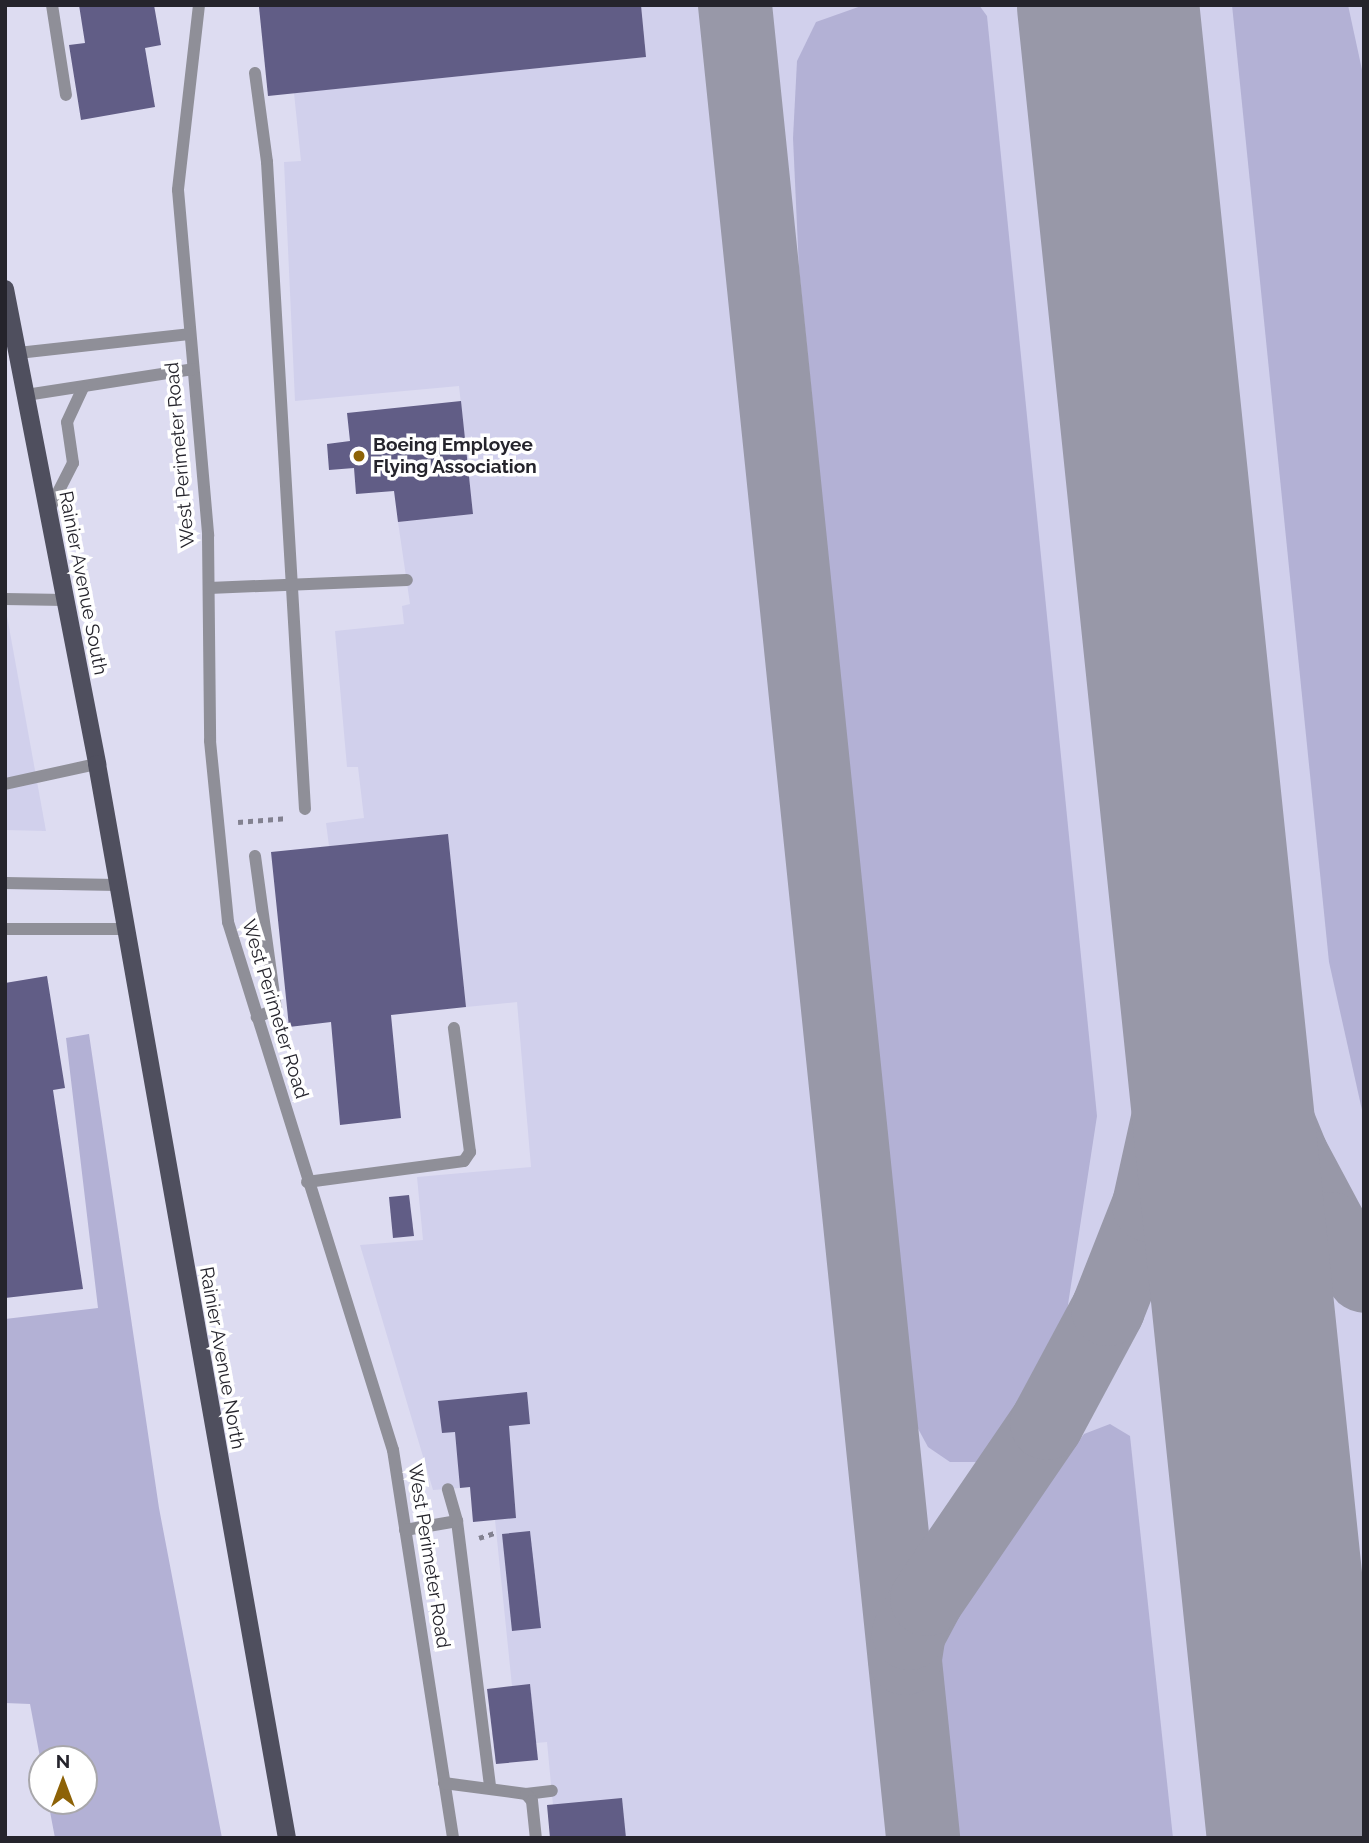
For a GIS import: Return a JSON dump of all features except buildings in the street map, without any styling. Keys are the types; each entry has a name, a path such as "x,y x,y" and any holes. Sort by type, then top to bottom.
{"main road":[{"name":"Rainier Avenue South","path":"5,289 97,764 117,886"},
{"name":"Rainier Avenue North","path":"117,886 287,1838"}],"lane":[{"path":"51,5 66,95"},
{"name":"West Perimeter Road","path":"199,5 178,190 209,588 210,741 228,922 307,1182 393,1450 453,1838"},
{"path":"255,73 267,162 305,809"},
{"path":"18,353 189,334"},
{"path":"26,396 193,369"},
{"path":"48,513 73,463 66,422 83,387"},
{"path":"209,588 407,580"},
{"path":"5,599 65,600"},
{"path":"5,784 97,764"},
{"path":"254,856 276,1009 257,1017"},
{"path":"5,883 117,886"},
{"path":"5,929 124,929"},
{"path":"307,1182 464,1161 470,1152 454,1028"},
{"path":"448,1489 457,1521 490,1787"},
{"path":"405,1530 457,1521"},
{"path":"444,1783 490,1787 526,1794 552,1791"},
{"path":"526,1794 532,1801 536,1838"}],"path":[{"path":"233,822 275,819"}],"shaded area":[{"path":"641,5 1364,5 1364,1838 626,1838 553,1805 547,1742 536,1743 530,1685 512,1686 495,1520 516,1517 511,1454 458,1464 460,1488 433,1490 360,1245 423,1240 417,1177 531,1167 517,1002 466,1007 448,834 329,846 326,823 364,818 358,767 347,767 335,631 404,624 402,606 410,604 398,522 473,514 459,386 295,401 284,162 301,161 294,93 646,57"},
{"path":"864,5 979,5 987,16 1097,1116 1065,1324 1034,1403 1005,1447 982,1462 950,1462 928,1447 915,1423 799,269 793,138 797,61 816,22"},
{"path":"1232,5 1348,5 1364,79 1364,1119 1329,962"},
{"path":"5,605 46,831 5,830"},
{"path":"89,1034 159,1508 222,1838 55,1838 51,1815 98,1815 98,1745 38,1745 30,1704 5,1703 5,1319 98,1308 66,1038"},
{"path":"1110,1424 1130,1436 1173,1838 954,1838 937,1629 1084,1434"}],"taxiway":[{"path":"735,5 923,1838"},
{"path":"1092,5 1110,30"},
{"path":"905,1658 909,1633 927,1599 1047,1423 1108,1309 1149,1205 1186,1038 1199,865"},
{"path":"1211,921 1244,1039 1292,1156 1331,1229 1364,1276"}],"runway":[{"path":"1108,5 1298,1838"}],"place":[{"name":"Boeing Employee Flying Association","path":"359,456"}]}
